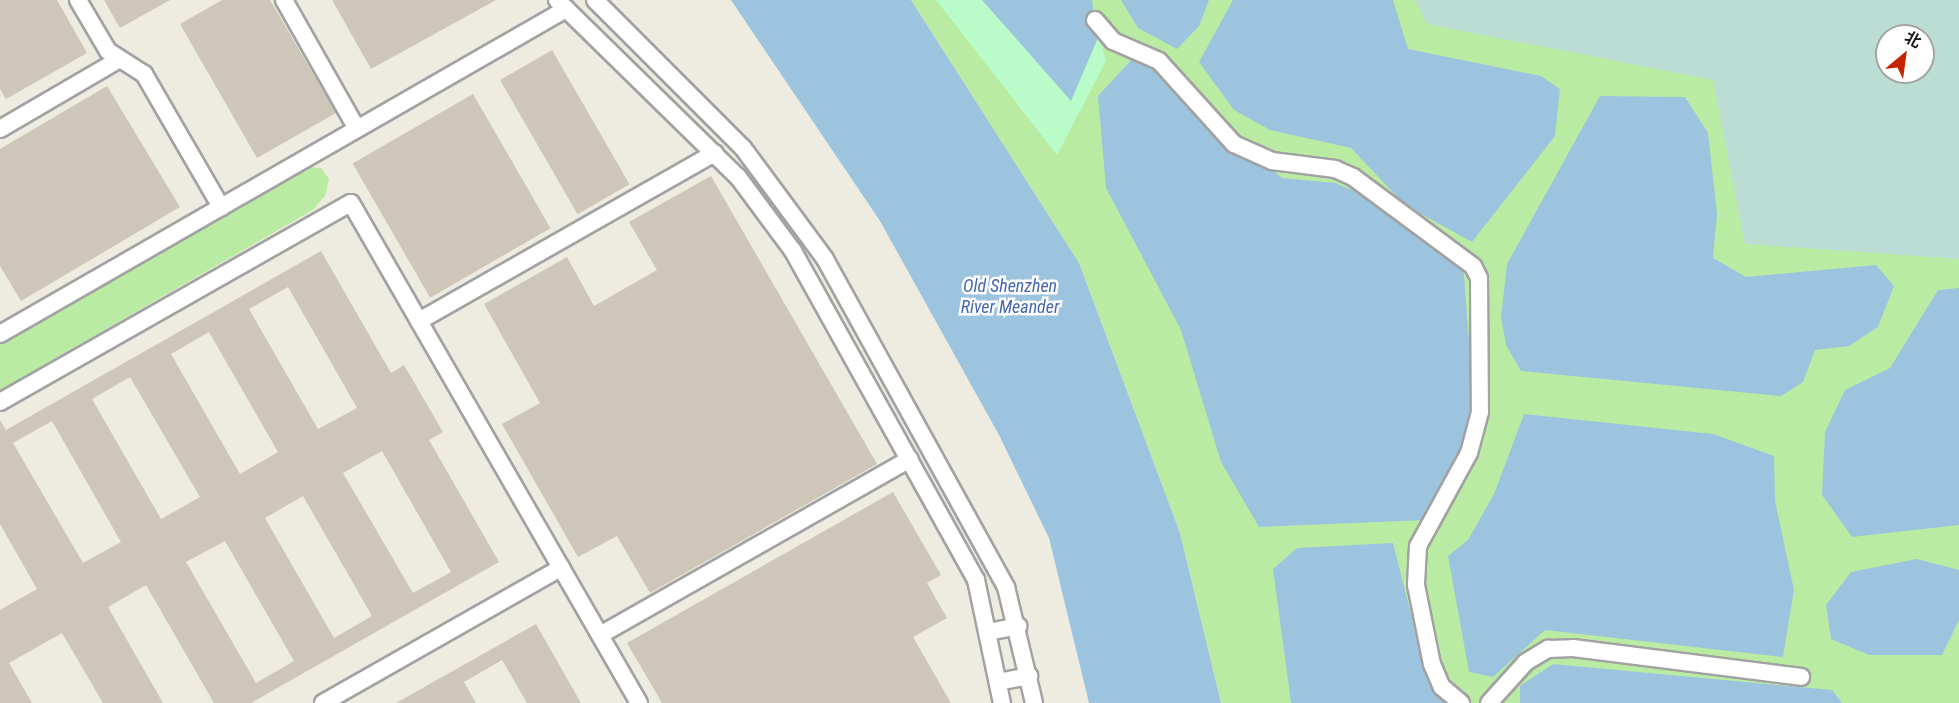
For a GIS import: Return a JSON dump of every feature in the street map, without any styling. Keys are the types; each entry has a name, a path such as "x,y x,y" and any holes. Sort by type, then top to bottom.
{"lane":[{"path":"78,0 118,60 144,74 220,207"},
{"path":"284,0 357,129"},
{"path":"595,0 749,155 831,268 994,564 1018,626 1034,703"},
{"path":"0,334 357,129 562,4 715,153 793,251 976,580 1002,703"},
{"path":"1095,20 1113,41 1160,61 1234,144 1272,161 1335,168 1353,177 1473,266 1479,278 1480,412 1469,453 1418,546 1416,585 1432,664 1442,687 1461,703"},
{"path":"0,129 118,60"},
{"path":"650,90 667,72"},
{"path":"670,109 686,91"},
{"path":"419,321 715,153"},
{"path":"0,402 351,203 639,703"},
{"path":"600,635 910,459"},
{"path":"323,703 561,568"},
{"path":"988,632 1018,626"},
{"path":"1489,703 1526,662 1548,650 1573,648 1801,677"},
{"path":"998,682 1029,676"}],"green space":[{"path":"911,0 1959,0 1959,703 1221,703 1180,533 1079,263"},
{"path":"936,0 1089,0 1106,61 1057,155"},
{"path":"309,167 321,168 329,179 325,196 313,210 0,390 0,345"}],"shaded area":[{"path":"1415,0 1959,0 1959,259 1745,244 1713,80 1427,24"}],"water":[{"name":"Old Shenzhen River Meander","path":"731,0 911,0 1079,263 1180,533 1221,703 1089,703 1049,538 999,435 880,221"},
{"path":"982,0 1092,0 1097,40 1071,101"},
{"path":"1121,0 1209,0 1199,26 1177,49 1138,28"},
{"path":"1233,0 1393,0 1408,49 1541,76 1560,89 1555,136 1472,242 1405,205 1351,148 1270,130 1234,110 1199,62"},
{"path":"1134,57 1188,93 1282,178 1335,183 1375,200 1425,242 1463,263 1476,431 1426,520 1259,527 1221,462 1181,330 1106,188 1098,96"},
{"path":"1600,96 1685,97 1708,133 1717,214 1713,258 1746,277 1876,265 1894,286 1878,327 1849,346 1815,350 1803,382 1781,396 1521,371 1506,345 1501,317 1507,264"},
{"path":"1959,288 1959,525 1852,537 1822,495 1825,432 1845,390 1890,368 1938,290"},
{"path":"1524,414 1713,434 1774,456 1775,501 1794,590 1783,657 1545,630 1493,677 1469,672 1448,556 1468,540 1494,494"},
{"path":"1393,543 1429,685 1455,703 1291,703 1273,569 1297,548"},
{"path":"1917,559 1959,570 1959,620 1942,655 1869,655 1831,639 1826,605 1851,572"},
{"path":"1553,664 1832,690 1842,703 1520,703 1520,686"}],"building":[{"path":"0,0 57,0 87,53 6,99 0,89"},
{"path":"104,0 170,0 120,28"},
{"path":"222,0 270,0 336,113 257,158 180,24"},
{"path":"332,0 496,0 371,69"},
{"path":"552,50 630,184 578,214 500,80"},
{"path":"107,86 180,207 21,301 0,266 0,149"},
{"path":"473,94 550,228 430,298 353,164"},
{"path":"711,176 877,464 650,593 617,536 578,557 502,424 540,403 484,304 567,257 594,306 657,270 629,222"},
{"path":"321,251 391,373 404,365 443,432 429,440 499,562 251,703 214,703 146,585 108,607 163,703 103,703 62,633 9,663 32,703 0,703 0,610 37,589 0,524 0,420 6,430","holes":["288,287 357,408 318,429 249,309","209,332 278,452 240,474 171,354","130,377 200,497 161,519 92,399","52,421 121,542 83,563 13,443","382,451 451,572 413,593 343,473","303,496 372,616 334,638 265,518","225,541 294,661 256,683 186,562"]},
{"path":"893,492 941,575 927,583 947,618 913,637 951,703 662,703 627,643"},
{"path":"536,624 581,703 527,703 502,660 464,682 476,703 396,703"}]}
